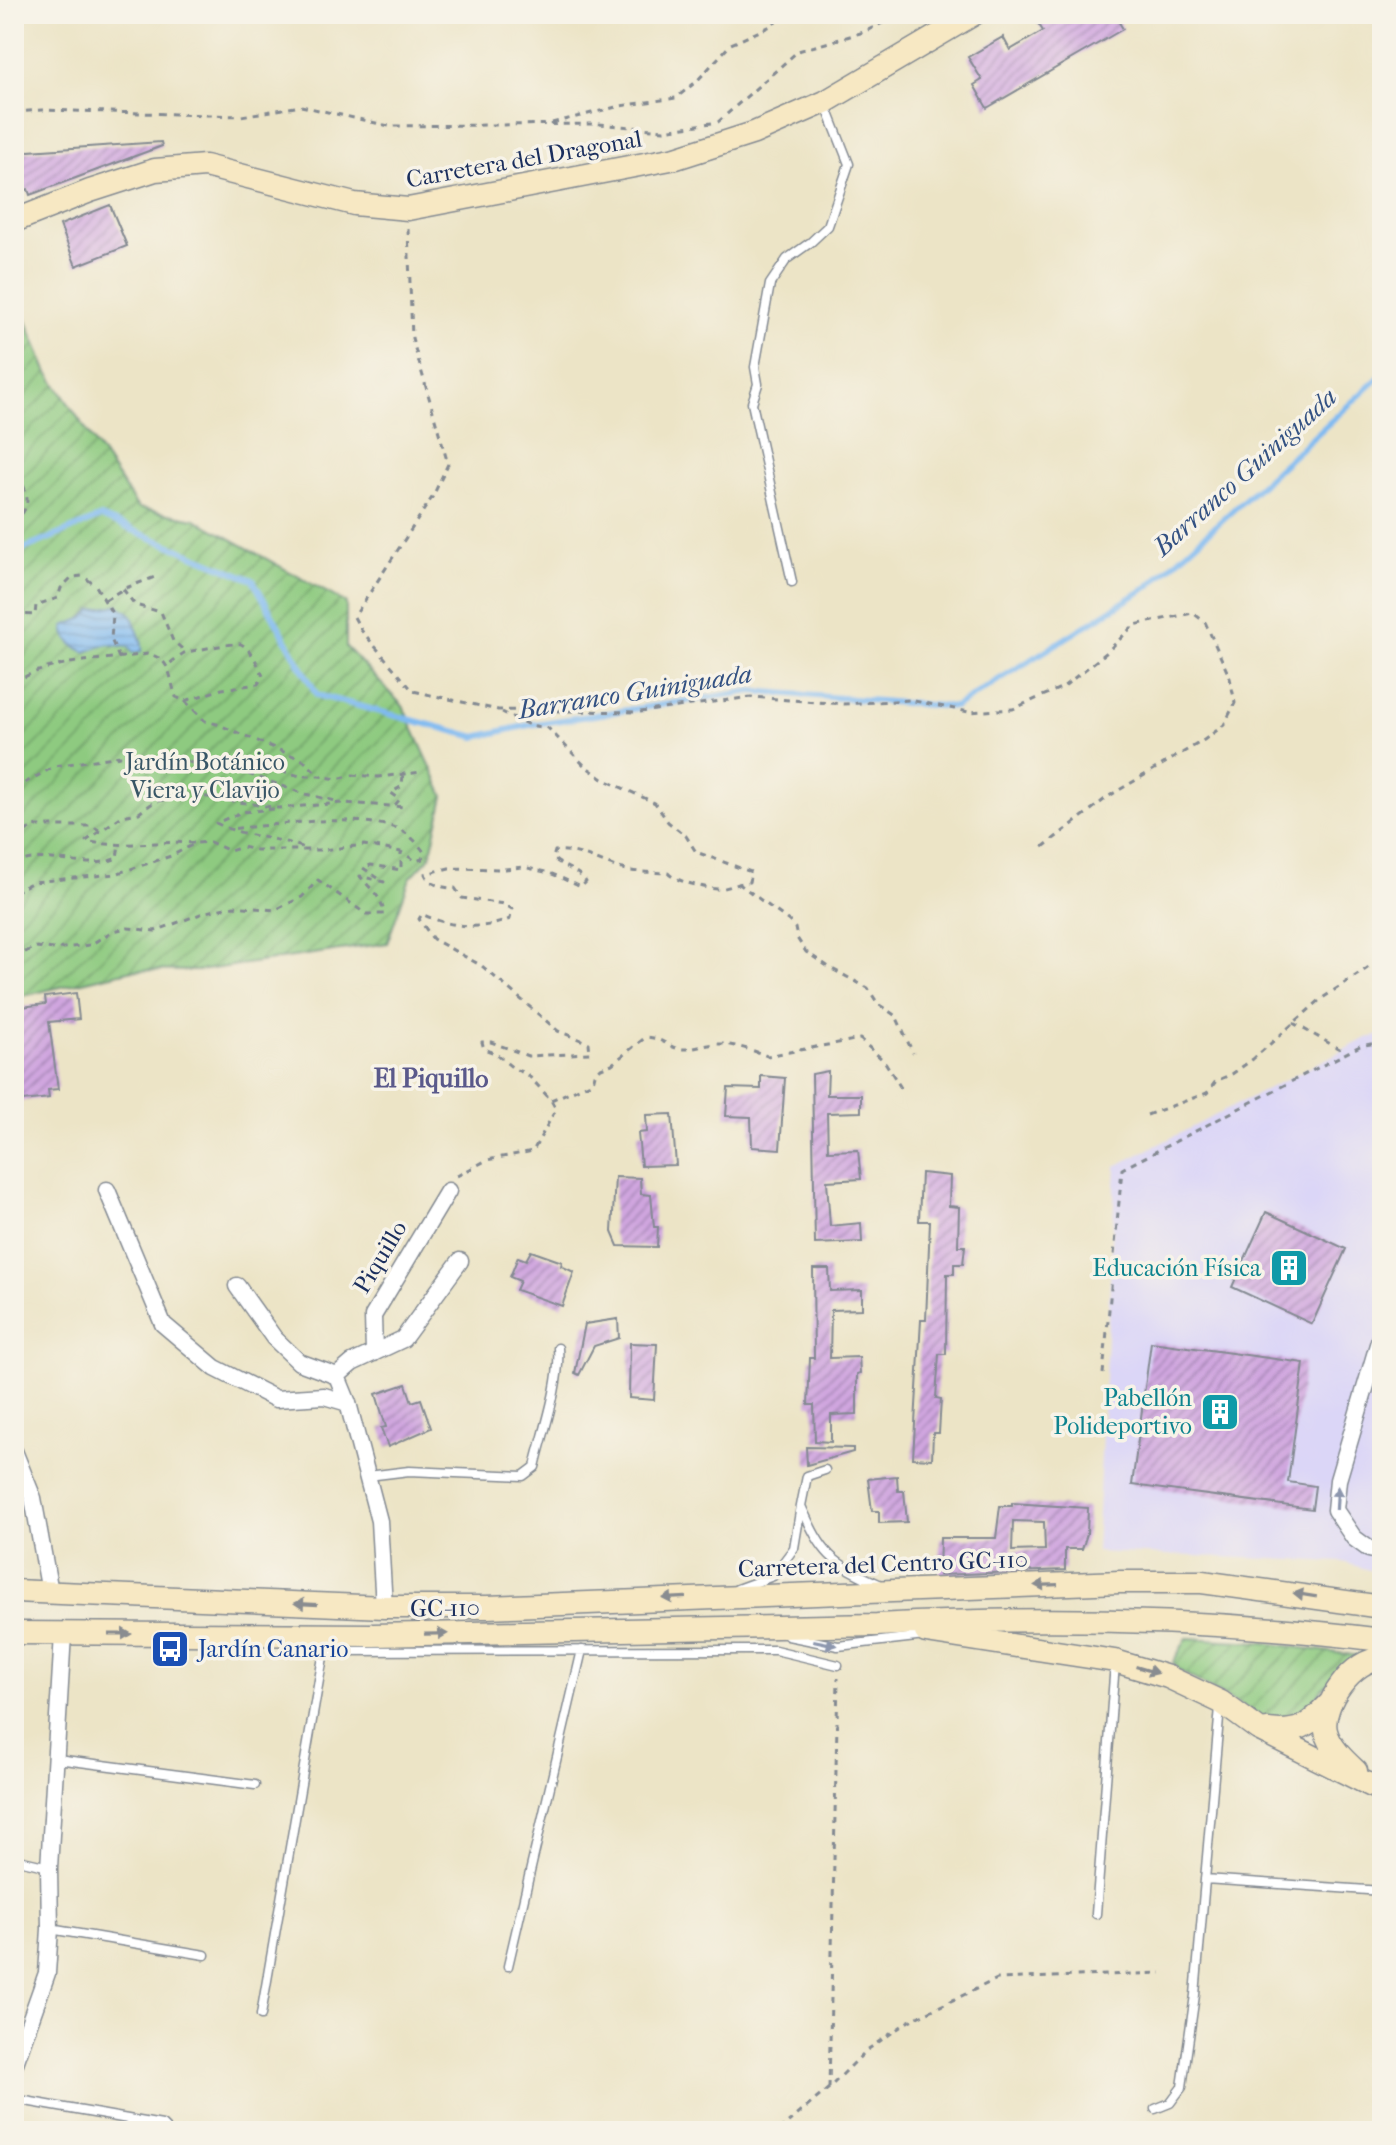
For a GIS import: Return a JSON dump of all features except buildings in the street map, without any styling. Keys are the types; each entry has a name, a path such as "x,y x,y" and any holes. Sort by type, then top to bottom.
{"main road":[{"name":"Carretera del Dragonal","path":"14,221 155,170 205,166 354,204 408,209 676,158 754,133 825,102 974,14"},
{"name":"Carretera del Centro GC-110","path":"384,1607 487,1607 718,1596 1202,1582 1382,1607"},
{"name":"GC-110","path":"14,1591 384,1607"},
{"name":"GC-110","path":"14,1633 373,1635 958,1621 1180,1622 1309,1630 1382,1640"},
{"path":"877,1625 1115,1661 1168,1677 1221,1702 1258,1729 1380,1790"},
{"path":"1258,1729 1288,1733 1310,1724 1330,1703 1347,1676 1376,1659 1382,1659"},
{"path":"1330,1703 1326,1730 1340,1757 1380,1790"}],"street":[{"path":"107,1190 163,1324 215,1368 276,1399 324,1396 348,1403"},
{"name":"Piquillo","path":"374,1353 373,1316 448,1191"},
{"path":"337,1376 352,1363 403,1339 460,1261"},
{"path":"237,1286 274,1338 299,1362 337,1376 348,1403 379,1521 384,1607"},
{"path":"1382,1331 1338,1480 1335,1510 1354,1538 1369,1549 1382,1552"},
{"path":"14,1451 33,1498 50,1592"},
{"path":"14,2066 47,1973 49,1868 63,1634"}],"lane":[{"path":"792,582 752,403 758,384 755,367 770,284 787,259 828,226 849,164 825,102"},
{"path":"368,1476 409,1471 509,1477 528,1474 535,1467 557,1371 558,1348"},
{"path":"718,1596 773,1576 794,1548 807,1476 825,1470"},
{"path":"801,1506 819,1545 844,1568 890,1590"},
{"path":"748,1628 838,1646 941,1634"},
{"path":"508,1966 582,1650"},
{"path":"261,2015 324,1651 775,1650 838,1665"},
{"path":"1096,1914 1115,1661"},
{"path":"1155,2109 1170,2103 1182,2087 1195,1995 1221,1702"},
{"path":"57,1759 255,1785"},
{"path":"14,1859 49,1868"},
{"path":"1205,1879 1382,1891"},
{"path":"50,1929 205,1955"},
{"path":"14,2099 162,2125 168,2131"}],"path":[{"path":"546,125 620,106 676,98 697,81 731,44 771,26 783,14"},
{"path":"14,112 42,110 241,116 301,106 389,126 598,124 664,130 718,122 798,51 864,32 901,14"},
{"path":"408,209 412,338 448,464 433,496 354,617 361,630 413,691 498,710 640,712 751,697 843,704 910,700 969,712 1013,709 1063,687 1106,653 1134,625 1193,613 1205,622 1230,678 1235,703 1224,725 1109,796 1043,847"},
{"path":"14,523 27,507 28,498 19,474"},
{"path":"14,614 35,615 36,605 58,598 61,588 72,577 83,576 96,586 113,615 111,639 119,658"},
{"path":"106,602 123,589 155,577"},
{"path":"123,589 135,605 161,612 173,641 186,652"},
{"path":"168,665 186,652 233,642 243,645 256,660 263,676 258,684 222,689 185,701"},
{"path":"14,683 47,668 158,655 168,665 176,697 185,701 205,721 291,754 303,760 319,776"},
{"path":"448,1191 452,1180 487,1160 533,1151 556,1109 527,1074 484,1049 482,1042 491,1042 528,1056 590,1053 589,1043 558,1031 482,966 433,939 419,919 422,914 440,923 487,927 510,919 512,909 504,904 462,898 455,888 445,888 428,880 425,874 449,868 523,867 550,873 581,887 586,882 582,875 553,858 555,851 563,850 622,869 668,873 673,879 718,889 749,882 751,872 696,852 686,836 668,822 655,803 603,779 584,765 548,728 529,725 498,710"},
{"path":"14,789 55,766 120,756 184,760 205,768 275,769 300,776 337,779 353,775 378,777 422,772"},
{"path":"233,769 305,794 343,803"},
{"path":"395,806 400,799 391,793 402,786 403,774"},
{"path":"228,829 311,821 370,824 397,829 408,835 424,852 422,859 416,861 401,852 364,845 323,850 256,850 242,847 230,851 210,842 108,846 86,841 122,816 139,813 154,802 188,794 278,808"},
{"path":"307,848 282,840 238,834 216,823 242,812 278,808 343,803 407,807"},
{"path":"14,837 35,826 92,826 99,830"},
{"path":"14,892 33,882 115,874 171,856 196,843"},
{"path":"14,864 35,856 78,863 108,862 117,858 120,844"},
{"path":"14,957 36,947 54,949 90,945 113,931 128,928 155,931 206,912 234,906 275,910 302,897 318,880 366,914 384,914 373,888 360,876 384,882 363,868 371,865 401,870 401,852"},
{"path":"738,883 758,901 789,921 806,952 868,988 878,1004 896,1016 913,1053"},
{"path":"1147,1115 1207,1093 1216,1081 1253,1059 1321,999 1372,965 1382,964"},
{"path":"1293,1023 1347,1053"},
{"path":"551,1100 587,1086 601,1068 612,1064 646,1037 659,1038 676,1049 721,1043 767,1056 860,1039 885,1062 901,1088"},
{"path":"1103,1374 1122,1169 1360,1046 1382,1042"},
{"path":"829,2088 838,1665"},
{"path":"779,2131 867,2050 909,2021 997,1979 1161,1973"}],"shaded area":[{"path":"1382,1035 1382,1574 1343,1562 1096,1552 1116,1166 1367,1038"}],"green space":[{"name":"Jardín Botánico Viera y Clavijo","path":"14,290 47,371 138,508 195,519 346,603 346,647 403,706 444,796 430,857 410,878 387,943 198,971 133,970 14,998"},
{"path":"1187,1638 1260,1642 1359,1656 1321,1690 1309,1712 1284,1722 1269,1721 1178,1670 1173,1662"}],"water":[{"path":"118,605 132,615 142,642 142,651 133,653 129,647 108,644 85,652 68,639 64,626 84,618 92,610"}],"waterway":[{"name":"Barranco Guiniguada","path":"14,553 101,517 253,580 317,695 476,737 529,725 752,691 955,707 1148,587 1382,375"}],"place":[{"name":"Educación Física","path":"1289,1268"},
{"name":"Pabellón Polideportivo","path":"1220,1412"},
{"name":"Jardín Canario","path":"170,1649"}],"district":[{"name":"El Piquillo","path":"431,1078"}]}
